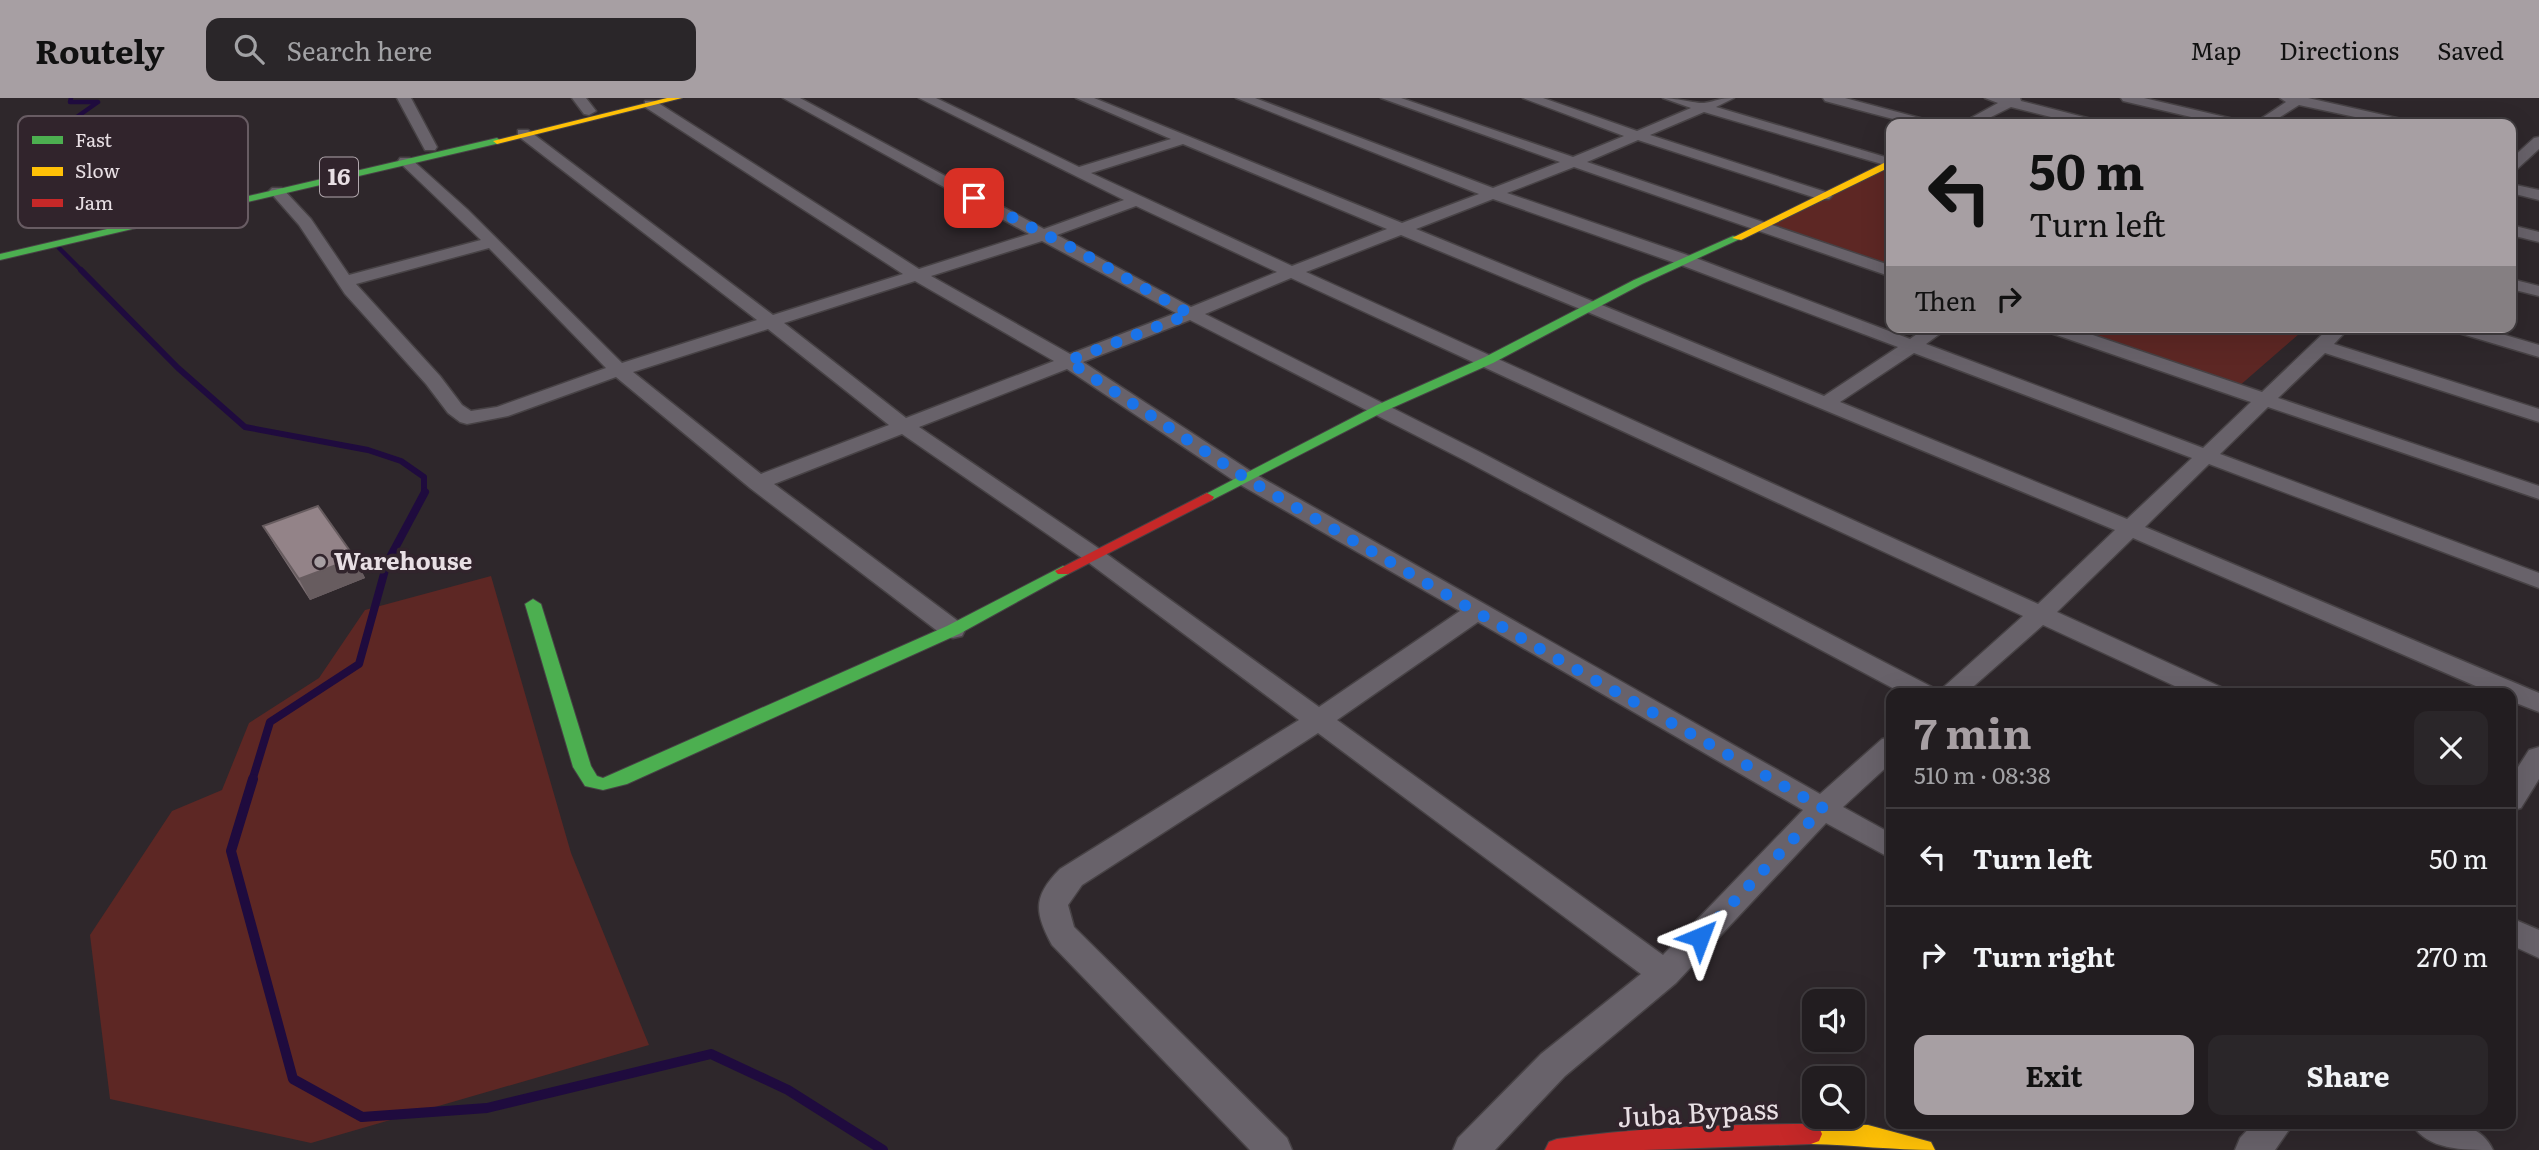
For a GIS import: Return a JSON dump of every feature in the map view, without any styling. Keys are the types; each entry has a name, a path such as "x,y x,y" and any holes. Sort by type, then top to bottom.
{"street":[{"path":"404,98 430,147"},
{"path":"579,98 590,111"},
{"name":"16","path":"248,188 590,111 678,98"},
{"path":"790,98 1043,235 1078,251 1190,314 1381,408 1913,688"},
{"path":"926,98 1137,201 2201,688"},
{"path":"1083,98 2129,528 2504,688"},
{"path":"1243,98 1491,193 1687,261 2539,581"},
{"path":"1388,98 1886,270"},
{"path":"1530,98 1824,196"},
{"path":"1670,98 1886,161"},
{"path":"758,484 1574,162 1727,98"},
{"path":"1830,98 1908,119"},
{"path":"1992,98 2014,100 2077,119"},
{"path":"2128,98 2216,119"},
{"path":"2267,119 2295,99 2383,119"},
{"path":"1977,119 2014,100"},
{"path":"647,101 915,274 1068,361 1247,479 1886,845"},
{"name":"16","path":"248,198 647,101"},
{"path":"1415,107 1434,101"},
{"path":"523,133 905,427 1093,555 1665,974"},
{"path":"1081,172 1182,139"},
{"path":"2516,164 2533,153 2539,141"},
{"path":"405,161 450,201 619,370 758,484 953,630"},
{"path":"533,604 582,767 591,781 603,784 647,769 953,630 1093,555 1247,479 1381,408 1489,360 1638,282 1761,227 1886,165"},
{"path":"2516,189 2539,195"},
{"path":"277,191 305,222 346,281 400,346 433,380 455,409 467,418 500,412 769,321 1043,235 1137,201"},
{"name":"16","path":"0,245 75,228"},
{"name":"16","path":"0,257 122,228"},
{"path":"2516,231 2539,237"},
{"path":"346,281 376,276 464,247 491,243"},
{"path":"2516,285 2539,291"},
{"path":"1826,404 1932,333"},
{"path":"2068,333 2539,493"},
{"path":"1956,688 2040,614 2334,333"},
{"path":"2478,333 2539,351"},
{"path":"2320,345 2539,416"},
{"path":"1274,1150 1063,936 1054,923 1052,906 1062,886 1071,877 1317,721 1477,611"},
{"path":"2516,693 2539,703"},
{"path":"1471,1150 1553,1065 1665,974 1823,808 1886,751"},
{"path":"2524,792 2539,757"},
{"path":"2516,933 2539,945"},
{"path":"2253,1150 2271,1129"},
{"path":"2439,1129 2475,1150"},
{"name":"Juba Bypass","path":"1558,1150 1587,1145 1755,1134 1868,1135 1923,1150"}],"shaded area":[{"path":"1886,166 1886,265 1767,224"},
{"path":"2083,333 2300,333 2238,387"},
{"path":"491,576 571,853 649,1045 311,1143 110,1099 90,935 172,811 222,790 249,723 319,678 365,610"}],"building":[{"path":"318,506 355,558 299,579 263,526"}],"waterway":[{"path":"71,98 70,102 98,102 78,116"},
{"path":"59,248 81,270"},
{"path":"81,270 178,368 245,427 368,450 401,461 424,477 424,494"},
{"path":"252,781 270,722 359,664 387,563 424,494"},
{"path":"253,779 231,851 293,1079 362,1117 487,1108 711,1054 788,1090 883,1150"}],"traffic: fast":[{"path":"248,199 497,141"},
{"path":"0,257 124,228"},
{"path":"1207,497 1381,408 1489,360 1638,282 1737,238"},
{"path":"533,604 582,767 591,781 603,784 621,779 953,630 1063,571"}],"traffic: slow":[{"path":"497,141 678,98"},
{"path":"1737,238 1886,165"},
{"path":"1811,1134 1868,1135 1923,1150"}],"traffic: jam":[{"path":"1063,571 1207,497"},
{"path":"1557,1150 1684,1137 1811,1134"}],"place":[{"name":"Warehouse","path":"320,562"}],"route":[{"path":"974,198 1078,251 1190,314 1068,361 1247,479 1554,657 1823,808 1700,937"}]}
